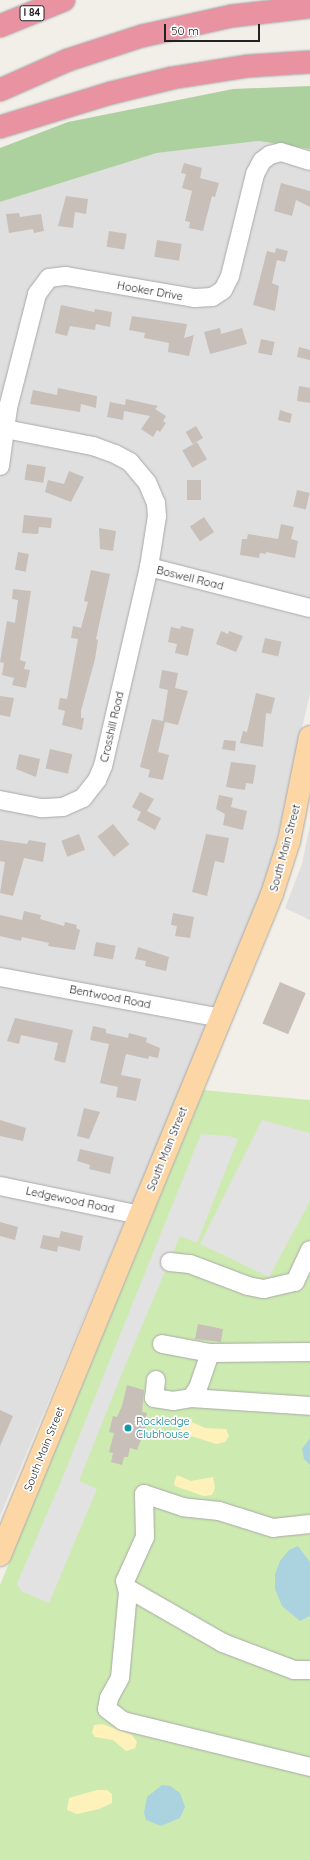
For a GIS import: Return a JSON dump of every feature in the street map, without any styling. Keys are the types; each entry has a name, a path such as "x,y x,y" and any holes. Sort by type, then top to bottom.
{"highway":[{"path":"0,20 32,0"},
{"name":"I 84","path":"0,26 64,0"},
{"path":"0,90 68,60 142,36 232,16 310,7"},
{"path":"0,127 111,93 172,78 249,66 310,62"}],"main road":[{"name":"South Main Street","path":"0,1555 282,867 310,737"}],"street":[{"name":"Hooker Drive","path":"0,466 3,429 37,294 49,278 66,276 195,298 212,297 223,290 230,276 256,174 262,162 270,155 281,152 310,161"},
{"name":"Boswell Road","path":"3,429 104,449 130,462 140,472 153,493 157,516 149,568 310,608"},
{"name":"Crosshill Road","path":"0,800 52,808 73,803 91,790 103,766 149,568"},
{"name":"Bentwood Road","path":"0,976 221,1018"},
{"name":"Ledgewood Road","path":"0,1186 140,1215"},
{"path":"170,1262 190,1264 248,1286 264,1289 295,1282 310,1250"},
{"path":"162,1344 210,1353 310,1352"},
{"path":"191,1398 198,1388 210,1353"},
{"path":"156,1380 154,1398 183,1401 191,1398 310,1406"},
{"path":"310,1524 273,1528 220,1511 183,1507 144,1494 145,1537 125,1581 127,1588 120,1678 109,1698 107,1708 123,1721 310,1767"},
{"path":"127,1588 142,1594 193,1628 223,1643 294,1670 310,1670"}],"shaded area":[{"path":"259,141 310,149 310,693 266,888 0,1516 0,202 157,153"},
{"path":"310,825 310,920 285,908 302,864"},
{"path":"262,1120 310,1133 310,1201 269,1277 200,1244"},
{"path":"201,1134 229,1136 238,1139 197,1243 180,1236 122,1373 79,1481 97,1489 49,1603 21,1591 17,1584 64,1474"}],"green space":[{"path":"310,86 310,149 259,141 157,153 0,202 0,148 68,122 233,89"},
{"path":"204,1090 310,1100 310,1860 0,1860 0,1585"}],"sand":[{"path":"187,1420 205,1428 226,1429 229,1436 225,1442 216,1444 185,1434 178,1427 183,1421"},
{"path":"177,1475 191,1481 213,1477 215,1488 212,1495 204,1496 175,1486 174,1483"},
{"path":"102,1724 132,1735 137,1742 135,1748 126,1751 113,1740 95,1737 92,1733 94,1725"},
{"path":"97,1790 107,1790 112,1794 112,1803 99,1809 77,1814 67,1810 69,1798"}],"water":[{"path":"310,1438 310,1465 304,1459 302,1449"},
{"path":"298,1546 310,1562 310,1616 300,1621 282,1606 275,1589 275,1574 280,1561 289,1550"},
{"path":"162,1785 170,1786 180,1793 185,1807 180,1818 161,1826 146,1820 144,1813 147,1797"}],"building":[{"path":"184,163 202,168 200,178 219,183 215,197 212,196 203,231 189,228 190,222 185,221 192,191 182,188 186,174 181,173"},
{"path":"281,183 310,191 310,207 296,200 292,216 274,211"},
{"path":"66,196 88,199 86,214 75,212 73,228 58,226"},
{"path":"19,213 20,217 41,214 44,231 34,233 33,229 9,233 6,214"},
{"path":"109,231 127,234 124,250 106,247"},
{"path":"157,240 182,244 179,261 154,257"},
{"path":"276,248 288,251 285,262 277,260 272,283 279,286 275,311 253,305 267,251 275,253"},
{"path":"61,305 94,312 95,309 112,312 110,327 96,324 95,330 70,326 67,336 55,333"},
{"path":"132,316 187,324 184,338 194,335 189,356 168,352 169,343 144,338 145,333 129,330"},
{"path":"220,328 221,334 242,328 247,344 210,354 204,332"},
{"path":"261,339 275,342 272,356 258,353"},
{"path":"299,347 310,350 310,360 297,357"},
{"path":"299,386 310,388 310,403 297,401"},
{"path":"58,388 97,396 96,408 81,404 80,412 30,404 33,390 57,395"},
{"path":"126,399 158,406 155,409 166,416 163,421 166,423 160,432 157,430 153,437 141,429 150,416 124,411 123,420 107,417 110,402 125,405"},
{"path":"280,410 292,414 290,423 278,420"},
{"path":"196,426 203,438 193,444 186,432"},
{"path":"197,442 207,459 192,468 182,450"},
{"path":"27,464 46,467 43,483 24,480"},
{"path":"69,471 84,477 71,502 45,492 48,480 64,484"},
{"path":"187,480 201,480 201,500 187,500"},
{"path":"297,490 310,493 306,509 293,507"},
{"path":"24,515 52,518 51,528 39,527 38,534 22,533"},
{"path":"204,517 214,532 200,541 190,527"},
{"path":"281,524 294,527 291,539 298,541 295,558 266,552 266,554 260,553 259,558 240,555 242,539 247,539 248,534 278,539"},
{"path":"99,528 116,531 113,551 100,549"},
{"path":"18,552 29,554 26,572 15,570"},
{"path":"91,570 110,574 96,639 98,640 95,659 81,711 81,718 84,718 82,730 62,725 65,711 58,709 60,698 67,699 78,639 71,638 73,626 81,628 88,602 84,601"},
{"path":"13,589 31,591 20,660 26,662 24,669 30,670 26,688 12,685 14,678 2,675 4,663 0,662 7,621 15,623 18,600 12,599"},
{"path":"181,626 194,629 188,656 175,653 177,644 168,642 171,627 180,629"},
{"path":"221,631 228,634 229,631 243,636 236,652 216,644"},
{"path":"265,638 282,642 278,656 262,653"},
{"path":"162,670 178,673 175,688 188,691 178,725 165,722 158,752 169,755 163,780 148,777 150,770 140,767 152,719 163,721 168,690 159,688"},
{"path":"256,693 275,698 271,714 266,713 263,747 240,743 243,731 247,732"},
{"path":"0,696 14,698 10,717 0,715"},
{"path":"224,740 236,741 235,751 222,749"},
{"path":"50,749 72,754 68,774 46,768"},
{"path":"19,754 40,759 36,777 16,769"},
{"path":"231,762 256,765 253,784 246,783 245,790 226,787"},
{"path":"140,792 154,799 147,811 161,818 155,830 137,820 141,812 132,807"},
{"path":"219,795 233,798 231,807 247,811 243,830 223,825 225,814 216,809"},
{"path":"113,824 129,844 114,857 97,837"},
{"path":"79,834 85,850 67,857 61,841"},
{"path":"206,834 229,838 224,863 215,861 207,896 192,892"},
{"path":"0,840 27,844 29,840 46,843 43,862 24,858 13,896 0,893 5,862 0,861"},
{"path":"24,911 41,915 40,919 64,926 65,922 77,925 76,928 80,930 75,950 48,946 49,943 22,937 21,941 0,936 0,915 22,920"},
{"path":"173,913 194,917 190,938 175,936 177,926 171,925"},
{"path":"96,942 116,946 113,960 93,956"},
{"path":"138,947 169,957 166,971 145,966 146,961 135,959"},
{"path":"280,982 306,993 288,1034 262,1023"},
{"path":"15,1018 73,1030 65,1063 54,1060 58,1043 21,1035 19,1044 7,1041"},
{"path":"93,1026 106,1029 106,1033 128,1038 129,1033 147,1038 146,1042 160,1048 158,1058 149,1056 148,1059 126,1054 121,1075 141,1079 136,1101 116,1097 118,1087 100,1083 109,1044 90,1040"},
{"path":"84,1108 100,1112 89,1139 77,1136"},
{"path":"0,1120 26,1128 23,1141 0,1136"},
{"path":"80,1149 114,1157 110,1174 89,1169 90,1165 77,1161"},
{"path":"0,1222 18,1227 15,1240 0,1236"},
{"path":"61,1231 83,1236 80,1251 58,1246 57,1252 40,1248 43,1235 59,1238"},
{"path":"198,1324 223,1329 221,1342 195,1339"},
{"name":"Rockledge Clubhouse","path":"127,1385 144,1390 142,1412 147,1413 144,1424 147,1425 137,1450 130,1448 128,1457 124,1457 122,1465 111,1462 113,1453 109,1452 114,1433 109,1432 113,1416 117,1417 122,1406"},
{"path":"0,1410 13,1416 0,1446"}],"place":[{"name":"Rockledge Clubhouse","path":"128,1428"}]}
